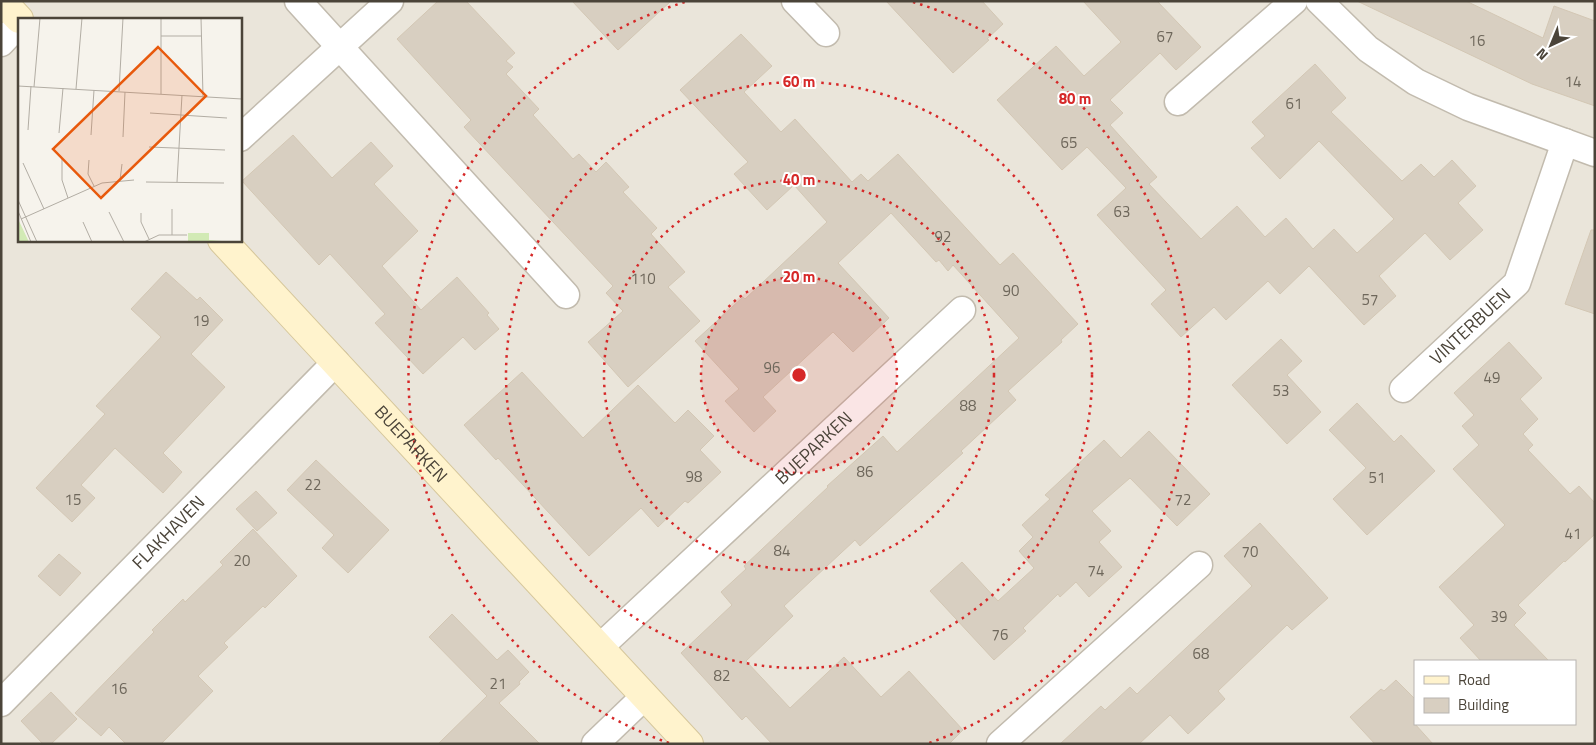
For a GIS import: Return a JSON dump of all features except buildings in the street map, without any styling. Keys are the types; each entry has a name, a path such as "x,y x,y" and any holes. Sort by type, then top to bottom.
{"street":[{"path":"2,1 18,18"},
{"path":"298,1 566,295"},
{"path":"241,137 390,1"},
{"path":"795,1 826,33"},
{"path":"1178,102 1294,1"},
{"path":"1319,1 1368,49 1416,82 1468,107 1595,153"},
{"path":"1,43 18,25"},
{"name":"VINTERBUEN","path":"1403,389 1517,283 1565,142"},
{"name":"BUEPARKEN","path":"223,241 689,744"},
{"name":"BUEPARKEN","path":"600,647 962,310"},
{"name":"FLAKHAVEN","path":"1,703 336,362"},
{"path":"1000,744 1199,565"},
{"path":"595,744 646,696"}],"shaded area":[{"path":"1,1 1595,1 1595,744 1,744"}]}
